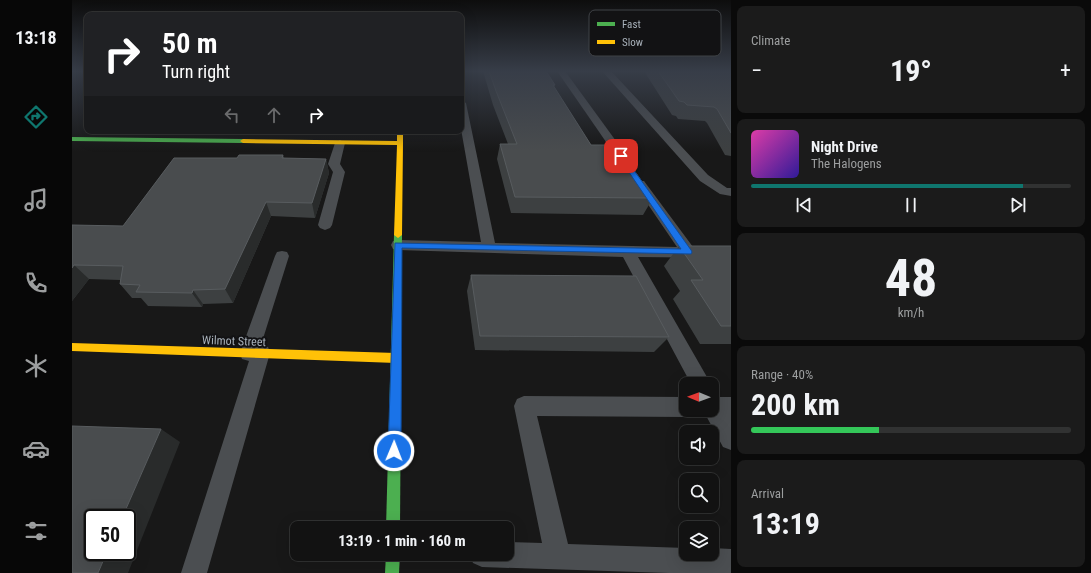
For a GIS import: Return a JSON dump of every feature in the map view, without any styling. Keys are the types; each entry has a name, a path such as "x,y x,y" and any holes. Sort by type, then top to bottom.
{"street":[{"path":"393,521 400,134"},
{"path":"72,139 400,143"},
{"name":"Wilmot Street","path":"72,347 396,358"},
{"path":"392,573 393,561"}],"lane":[{"path":"580,98 688,252"},
{"path":"630,98 704,178 724,191 731,192"},
{"path":"464,119 489,247"},
{"path":"326,225 339,172 334,164 340,143"},
{"path":"398,245 628,252 731,252"},
{"path":"628,252 697,377"},
{"path":"194,573 282,256"},
{"path":"558,556 524,406 679,407"},
{"path":"719,411 731,439"},
{"path":"514,555 730,565"}],"building":[{"path":"499,98 561,98 591,145 617,145 653,198 515,197 500,144 517,144"},
{"path":"677,98 731,98 731,133 717,109 714,107 687,105 684,102 679,101"},
{"path":"239,155 283,155 282,158 326,159 312,203 266,202 225,289 193,290 192,293 136,292 140,285 120,284 123,266 74,265 72,268 72,225 123,226 174,158 237,158"},
{"path":"679,246 731,246 731,326 721,326 691,280 703,280"},
{"path":"471,275 636,276 669,337 480,336"},
{"path":"72,426 161,429 126,509 84,509 84,561 103,561 98,573 72,573"}],"traffic: fast":[{"path":"72,139 243,141"},
{"path":"393,521 398,235"},
{"path":"392,573 393,561"}],"traffic: slow":[{"path":"398,235 400,134"},
{"path":"243,141 400,143"},
{"path":"72,347 396,358"}],"route":[{"path":"394,451 398,245 628,252 688,252 621,156"}]}
